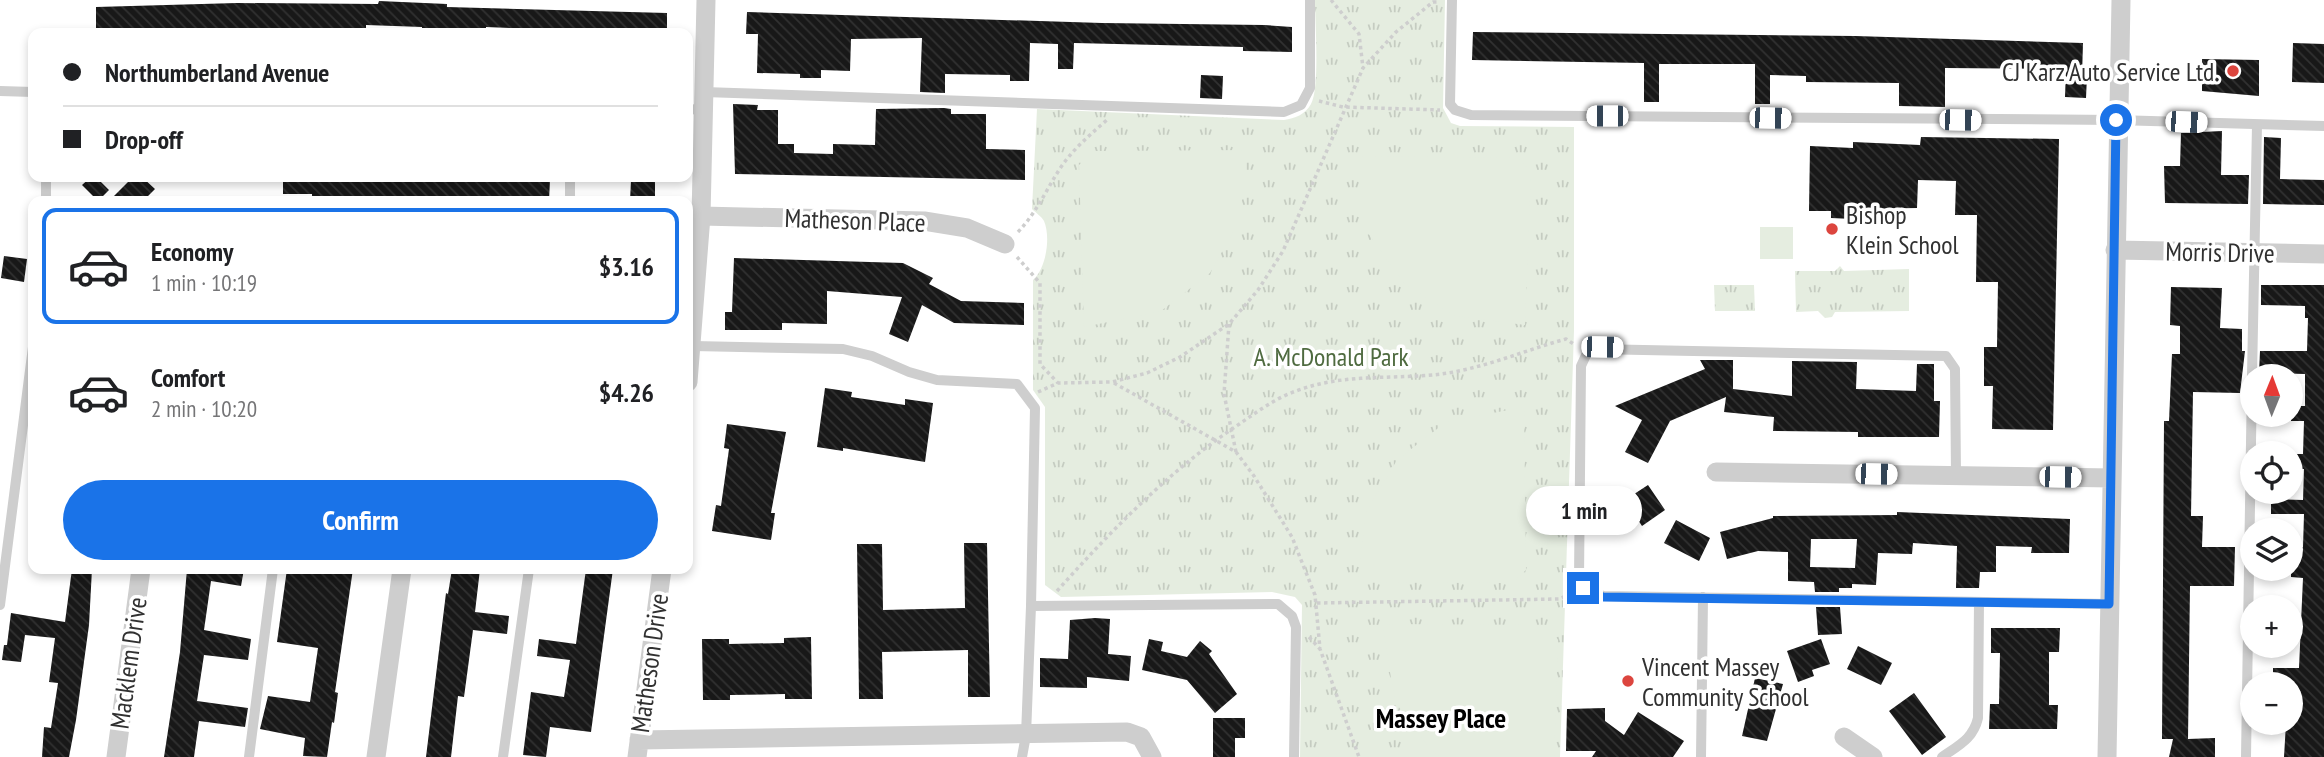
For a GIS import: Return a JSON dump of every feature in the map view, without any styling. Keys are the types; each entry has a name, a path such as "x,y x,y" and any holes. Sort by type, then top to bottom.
{"street":[{"path":"693,346 693,257 701,216 698,104 706,0"},
{"path":"2107,757 2116,120 2121,0"},
{"name":"Matheson Place","path":"701,216 924,221 967,228 1005,244"},
{"name":"Morris Drive","path":"2115,250 2324,254"},
{"path":"1716,472 2112,478"},
{"name":"Macklem Drive","path":"116,757 140,574"},
{"path":"376,757 401,574"},
{"name":"Matheson Drive","path":"638,748 662,574"},
{"path":"638,748 1127,732 1141,737 1152,757"},
{"path":"1844,737 1873,757"}],"lane":[{"path":"698,104 1123,106 1284,112 1301,105 1310,88 1310,0"},
{"path":"1452,1 1450,104 1455,110 1471,115 2116,120 2324,125"},
{"path":"0,91 28,92"},
{"path":"2252,364 2257,125"},
{"path":"693,346 857,352 929,379 1017,384 1035,408 1031,606 1026,735 1022,757"},
{"path":"1956,475 1955,369 1946,356 1602,347 1587,353 1581,366 1578,568 1583,588 1603,597 2109,604"},
{"path":"0,605 28,402"},
{"path":"2246,757 2251,427"},
{"path":"249,757 272,574"},
{"path":"503,757 528,574"},
{"path":"1701,757 1703,597"},
{"path":"1942,757 1968,739 1975,730 1979,602"},
{"path":"1031,606 1278,604 1292,616 1296,627 1294,757"}],"path":[{"path":"1331,0 1359,34 1363,68"},
{"path":"1027,397 1058,383 1112,382 1147,373 1180,357 1228,324 1258,290 1283,251 1310,196 1343,107 1363,68 1422,10 1433,2 1452,1"},
{"path":"1307,97 1343,107 1455,110"},
{"path":"1058,383 1040,364 1040,283 1005,244 1035,214 1062,165 1078,145 1123,106"},
{"path":"1228,324 1224,394 1236,452 1292,537 1317,603 1320,649 1359,757"},
{"path":"1044,605 1138,506 1177,470 1216,440 1295,391 1347,377 1434,375 1478,366 1566,339 1587,353"},
{"path":"1112,382 1236,452"},
{"path":"1317,603 1559,599 1583,588"}],"green space":[{"name":"A. McDonald Park","path":"1315,0 1445,0 1443,108 1451,123 1460,126 1574,127 1574,331 1560,757 1300,757 1302,605 1295,597 1272,592 1061,597 1045,585 1045,407 1033,390 1033,280 1044,261 1047,244 1044,221 1032,209 1037,109 1284,120 1296,117 1309,108 1314,96"},
{"path":"1247,150 1240,220 1210,273 1161,311 1084,327 1079,165 1093,151"},
{"path":"1354,156 1518,158 1531,172 1525,325 1455,316 1404,283 1368,233"},
{"path":"1760,227 1793,227 1793,259 1760,259"},
{"path":"1840,266 1844,271 1909,269 1909,311 1835,312 1832,317 1825,318 1818,311 1796,312 1795,271 1835,271"},
{"path":"1714,285 1754,285 1755,311 1715,311"},
{"path":"1524,407 1526,570 1512,583 1358,582 1366,512 1397,460 1446,422"},
{"path":"1382,624 1545,625 1558,640 1554,757 1441,757 1432,751 1395,702"}],"building":[{"path":"379,1 447,4 447,7 667,13 667,28 422,28 366,25 366,28 96,28 96,7 237,3 378,4"},
{"path":"747,12 1292,27 1292,52 1243,51 1243,47 1074,43 1073,69 1058,69 1058,44 1030,43 1029,81 1010,81 1010,75 945,74 945,93 920,92 922,38 851,39 850,71 821,70 821,78 800,78 800,74 757,73 758,34 746,34"},
{"path":"1473,32 1855,36 2083,43 2082,76 2087,76 2086,98 2065,97 2066,69 1945,68 1945,107 1899,106 1899,83 1806,82 1806,76 1770,75 1770,104 1755,104 1755,64 1659,64 1659,102 1644,102 1644,63 1472,60"},
{"path":"2293,43 2324,44 2324,83 2292,82"},
{"path":"2202,59 2259,60 2259,96 2202,91"},
{"path":"1201,75 1223,76 1222,99 1200,98"},
{"path":"733,104 758,105 757,110 778,110 778,144 794,144 794,153 833,154 833,144 875,145 876,109 944,108 951,109 951,114 986,114 986,149 1025,150 1025,180 735,174"},
{"path":"2222,131 2221,175 2249,175 2248,204 2165,203 2164,166 2180,166 2181,133"},
{"path":"1921,137 2059,139 2053,430 1992,429 1993,386 1984,386 1984,347 1997,347 1998,282 1976,282 1977,215 1955,215 1956,181 1918,180 1917,208 1853,209 1853,219 1831,218 1831,211 1809,211 1810,146 1853,148 1853,142 1920,145"},
{"path":"2264,137 2281,138 2280,179 2324,180 2324,205 2263,204"},
{"path":"85,182 101,182 109,190 103,196 93,196 82,185"},
{"path":"128,182 147,182 155,189 148,196 114,196"},
{"path":"283,182 550,182 549,196 283,194"},
{"path":"631,182 655,182 655,196 630,196"},
{"path":"4,256 27,259 24,282 1,278"},
{"path":"734,258 903,263 933,278 929,284 961,301 1024,303 1024,325 954,323 922,305 908,342 889,334 902,297 827,291 827,324 782,323 782,330 725,330 725,312 732,312"},
{"path":"2261,285 2324,285 2324,757 2284,757 2285,735 2303,735 2303,672 2273,672 2273,668 2299,668 2299,658 2303,658 2304,514 2271,514 2271,504 2303,504 2305,374 2303,364 2259,364 2260,351 2307,351 2308,318 2305,318 2305,306 2261,305"},
{"path":"2171,287 2222,288 2220,328 2242,329 2242,351 2245,351 2243,364 2240,364 2240,393 2193,392 2191,516 2203,516 2202,547 2235,547 2234,586 2190,586 2188,739 2215,738 2215,757 2169,757 2173,739 2162,739 2164,421 2169,421 2172,354 2180,354 2180,326 2170,325"},
{"path":"1700,360 1733,360 1733,389 1792,396 1792,361 1857,362 1856,389 1916,391 1917,364 1934,364 1934,401 1940,401 1939,437 1858,437 1858,432 1773,431 1774,417 1724,412 1726,397 1670,421 1648,463 1625,452 1642,420 1615,406 1705,369"},
{"path":"825,388 852,392 851,397 905,405 905,399 933,403 925,462 843,448 843,451 817,447"},
{"path":"727,424 786,432 771,513 775,513 771,540 712,531 716,505 721,506 729,449 724,448"},
{"path":"1648,485 1665,510 1642,526 1625,500"},
{"path":"1897,512 2070,519 2069,553 2031,553 2032,547 1996,546 1996,572 1980,572 1979,588 1956,588 1957,546 1913,543 1912,554 1878,553 1876,585 1852,584 1852,588 1839,588 1839,592 1815,592 1814,582 1788,581 1788,552 1758,551 1727,559 1720,532 1773,516 1897,515","holes":["1811,539 1857,539 1855,568 1810,567"]},
{"path":"1676,520 1710,538 1699,561 1664,543"},
{"path":"964,543 987,543 990,697 968,697 968,650 882,652 883,699 859,699 857,544 882,544 883,610 965,608"},
{"path":"71,574 92,574 89,625 69,757 42,757 44,727 51,728 58,683 49,682 55,638 25,635 21,662 2,660 4,645 7,645 11,613 65,622"},
{"path":"187,574 243,574 241,586 211,581 204,630 251,639 248,660 204,655 197,701 248,708 245,727 199,721 194,757 164,757 180,652"},
{"path":"286,574 352,574 335,692 338,693 334,723 332,722 327,757 303,756 305,738 260,729 268,696 310,702 318,648 277,642"},
{"path":"451,574 479,574 475,612 509,616 507,634 473,630 464,697 458,696 451,757 426,757 446,593 448,594"},
{"path":"585,574 612,574 591,732 550,727 546,757 523,755 531,692 564,697 570,660 537,656 539,639 576,644"},
{"path":"1816,607 1840,607 1842,634 1818,635"},
{"path":"1110,619 1108,654 1131,656 1129,681 1087,677 1087,688 1040,687 1040,658 1068,659 1070,620"},
{"path":"1991,628 2060,628 2059,652 2049,652 2049,705 2058,705 2057,729 1989,729 1990,704 1999,704 2000,653 1991,653"},
{"path":"811,637 812,699 785,699 785,694 730,695 730,700 703,700 702,639 729,639 729,644 784,643 784,638"},
{"path":"1149,639 1163,642 1161,651 1187,657 1200,641 1212,651 1209,654 1237,694 1215,713 1187,680 1142,670"},
{"path":"1821,639 1830,664 1812,670 1814,676 1798,682 1787,651"},
{"path":"1858,646 1892,663 1881,685 1847,669"},
{"path":"1755,678 1783,684 1767,741 1742,736"},
{"path":"1914,693 1946,737 1922,755 1889,711"},
{"path":"1605,708 1605,721 1624,735 1638,712 1684,741 1673,757 1592,757 1596,751 1566,751 1567,709"},
{"path":"1213,718 1245,718 1245,738 1235,738 1235,757 1213,757"}],"place":[{"name":"CJ Karz Auto Service Ltd.","path":"2233,71"},
{"name":"Bishop Klein School","path":"1832,229"},
{"name":"Vincent Massey Community School","path":"1628,681"}],"district":[{"name":"Massey Place","path":"1441,717"}],"route":[{"path":"1583,588 1603,597 2109,604 2116,120"}]}
